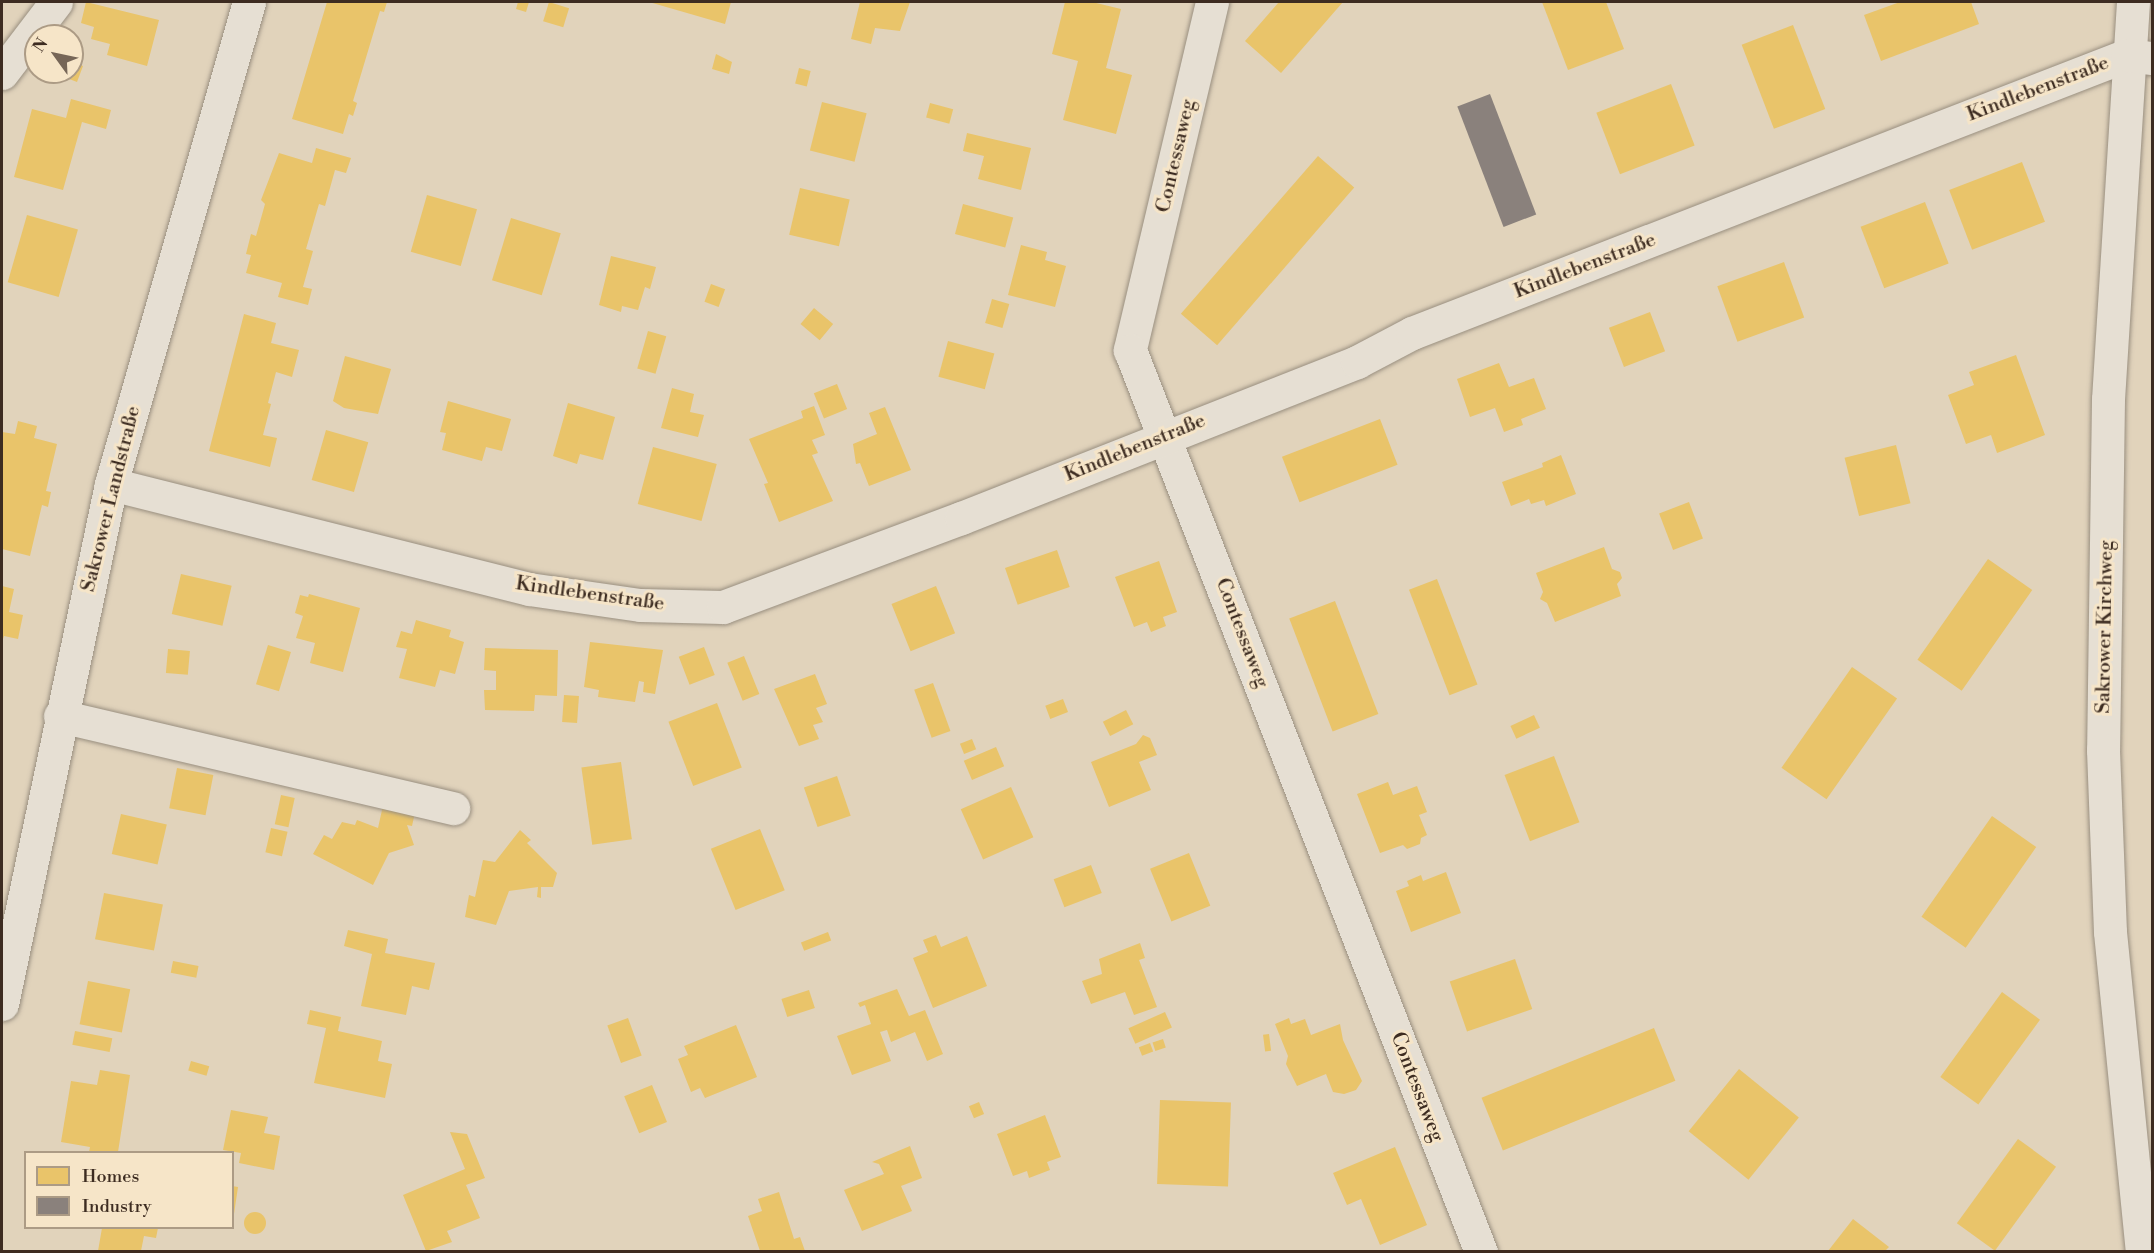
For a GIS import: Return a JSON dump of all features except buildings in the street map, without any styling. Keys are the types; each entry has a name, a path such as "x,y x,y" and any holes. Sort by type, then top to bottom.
{"street":[{"path":"2,73 56,2"},
{"name":"Sakrower Landstraße","path":"2,1004 60,716 111,484 249,2"},
{"name":"Contessaweg","path":"1212,2 1130,350 1481,1251"},
{"name":"Sakrower Kirchweg","path":"2133,2 2140,56 2108,399 2103,750 2110,932 2141,1147 2142,1251"},
{"name":"Kindlebenstraße","path":"111,484 529,588 640,605 723,607 961,518 1165,435 1357,362 1412,333 2140,56"},
{"path":"60,716 453,808"}]}
